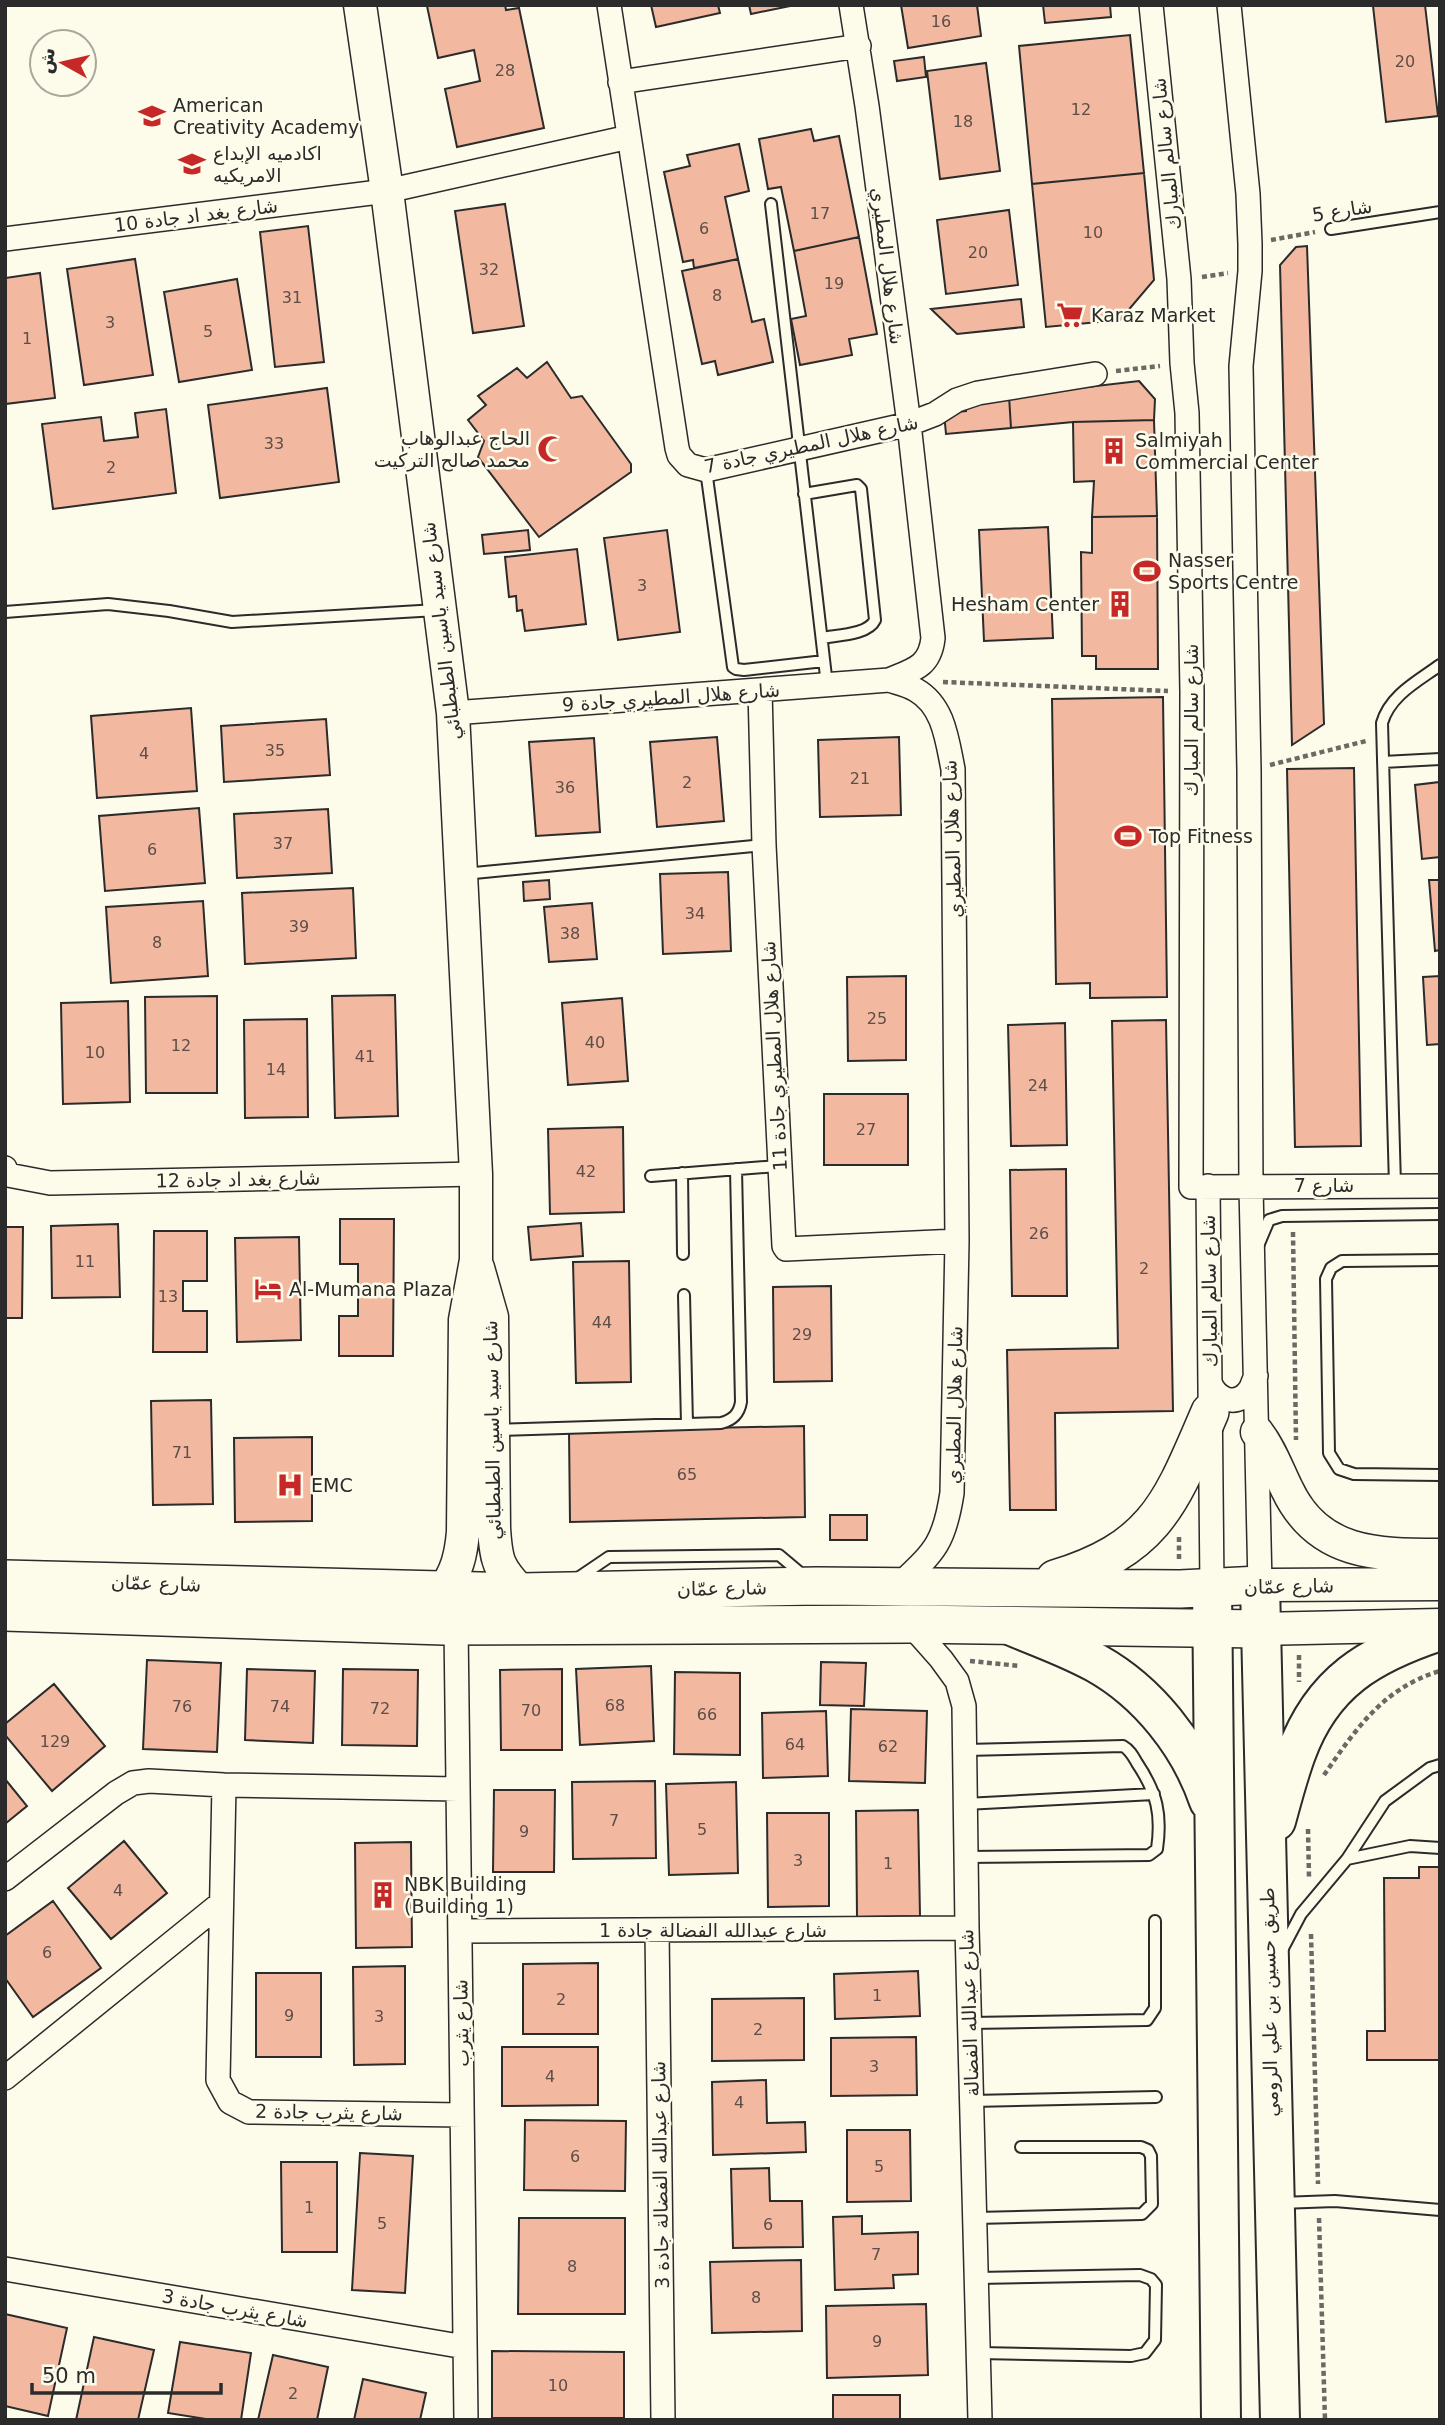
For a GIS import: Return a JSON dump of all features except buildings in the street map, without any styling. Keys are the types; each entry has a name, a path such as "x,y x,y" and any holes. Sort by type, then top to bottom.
{"highway":[{"name":"طريق حسين بن علي الرومي","path":"1260,1585 1280,2420"},
{"path":"1212,1588 1221,2420"},
{"path":"1012,1626 1095,1662 1142,1698 1188,1755 1203,1781 1214,1816"},
{"path":"1266,1853 1295,1756 1320,1706 1344,1680 1372,1659 1404,1643 1440,1631"},
{"path":"1217,2072 1270,2071"}],"main road":[{"path":"1027,1587 1103,1562 1146,1529 1162,1512 1180,1482 1210,1397"},
{"name":"شارع عمّان","path":"6,1604 443,1591 817,1586 1212,1588 1260,1585"},
{"name":"شارع عمّان","path":"6,1604 456,1626 910,1624 1261,1629"}],"street":[{"name":"شارع سيد ياسين الطبطبائي","path":"360,5 387,191 453,713 476,1174 476,1260 465,1320 463,1532 455,1576 443,1591"},
{"name":"شارع هلال المطيري جادة 7","path":"609,5 677,448 679,455 688,465 706,470 800,450 909,424 935,414 957,400 978,393 1095,374"},
{"name":"شارع هلال المطيري","path":"851,5 859,46 909,424 933,638 928,659 916,669 889,680"},
{"name":"شارع سالم المبارك","path":"1151,5 1179,279 1187,413 1192,692 1191,1187 1208,1186 1212,1588"},
{"path":"1229,5 1248,194 1250,243 1241,366 1249,771 1251,1186 1260,1585"},
{"path":"620,82 859,46"},
{"path":"387,191 629,137"},
{"name":"شارع بغد اد جادة 10","path":"5,239 387,191"},
{"name":"شارع هلال المطيري","path":"889,680 917,690 933,706 944,724 953,769 957,1241 952,1493 947,1524 939,1542 928,1558 897,1587"},
{"name":"شارع هلال المطيري جادة 9","path":"453,713 889,680"},
{"name":"شارع هلال المطيري جادة 11","path":"760,690 764,845 784,1245 786,1249 957,1241"},
{"name":"شارع بغد اد جادة 12","path":"5,1168 8,1175 50,1183 476,1174"},
{"name":"شارع 7","path":"1208,1186 1440,1186"},
{"name":"شارع سيد ياسين الطبطبائي","path":"476,1260 492,1317 496,1558 506,1576 521,1592"},
{"path":"1210,1397 1214,1392 1236,1400 1246,1395 1256,1376"},
{"path":"1257,1432 1273,1456 1287,1490 1298,1507 1312,1524 1330,1537 1349,1547 1370,1553 1440,1555"},
{"name":"شارع عمّان","path":"1260,1585 1440,1584"},
{"name":"شارع عبدالله الفضالة","path":"910,1624 957,1681 964,1706 965,1857 980,2420"},
{"name":"شارع عمّان","path":"1261,1629 1440,1625"},
{"name":"شارع يثرب","path":"456,1626 466,2420"},
{"path":"5,1879 116,1793 133,1783 149,1781 458,1789"},
{"name":"شارع يثرب جادة 2","path":"224,1785 218,2080 230,2102 249,2112 462,2115"},
{"path":"5,2078 220,1904"},
{"name":"شارع عبدالله الفضالة جادة 1","path":"460,1931 967,1928"},
{"name":"شارع عبدالله الفضالة جادة 3","path":"657,1930 663,2420"},
{"name":"شارع يثرب جادة 3","path":"5,2269 465,2347"}],"lane":[{"path":"771,204 827,686"},
{"name":"شارع 5","path":"1331,229 1440,212"},
{"path":"706,470 733,667 736,670 744,670 824,661"},
{"path":"804,494 857,485 861,487 863,502 875,620 866,630 822,638"},
{"path":"5,612 108,604 232,622 440,610"},
{"path":"1395,1185 1382,723 1386,710 1396,698 1440,664"},
{"path":"1383,762 1440,759"},
{"path":"461,875 764,845"},
{"path":"651,1176 778,1166"},
{"path":"493,1430 729,1421 740,1410 736,1169"},
{"path":"682,1173 683,1254"},
{"path":"1253,1258 1269,1220 1282,1216 1440,1214"},
{"path":"1440,1260 1342,1261 1331,1268 1326,1279 1329,1453 1339,1469 1354,1474 1440,1475"},
{"path":"684,1295 687,1424"},
{"path":"965,1857 1149,1855 1157,1849 1160,1825 1154,1794 1142,1770 1123,1746 966,1750"},
{"path":"1268,1978 1301,1914 1347,1859 1385,1801 1430,1768 1440,1765"},
{"path":"965,1804 1154,1794"},
{"path":"1347,1859 1410,1846 1440,1848"},
{"path":"970,2024 1147,2020 1155,2008 1155,1921"},
{"path":"972,2101 1156,2097"},
{"path":"976,2218 1142,2214 1152,2204 1151,2156 1148,2150 1141,2147 1021,2147"},
{"path":"1273,2204 1318,2202 1440,2210"},
{"path":"977,2278 1140,2275 1151,2279 1156,2285 1155,2340 1145,2353 1131,2356 979,2353"}],"path":[{"name":"شارع 5","path":"1250,243 1331,229"},
{"path":"1179,279 1250,271"},
{"path":"1095,374 1182,363"},
{"path":"889,680 1192,692"},
{"path":"1249,771 1383,736"},
{"path":"1317,1784 1376,1706 1416,1678 1440,1671"},
{"path":"1308,1826 1325,2420"}],"place":[{"name":"American Creativity Academy","path":"152,116"},
{"name":"اكادميه الإبداع الامريكيه","path":"192,164"},
{"name":"Karaz Market","path":"1070,315"},
{"name":"الحاج عبدالوهاب محمد صالح التركيت","path":"551,449"},
{"name":"Salmiyah Commercial Center","path":"1114,451"},
{"name":"Nasser Sports Centre","path":"1147,571"},
{"name":"Hesham Center","path":"1120,604"},
{"name":"Top Fitness","path":"1128,836"},
{"name":"Al-Mumana Plaza","path":"268,1289"},
{"name":"EMC","path":"290,1485"},
{"name":"NBK Building (Building 1)","path":"383,1895"}]}
